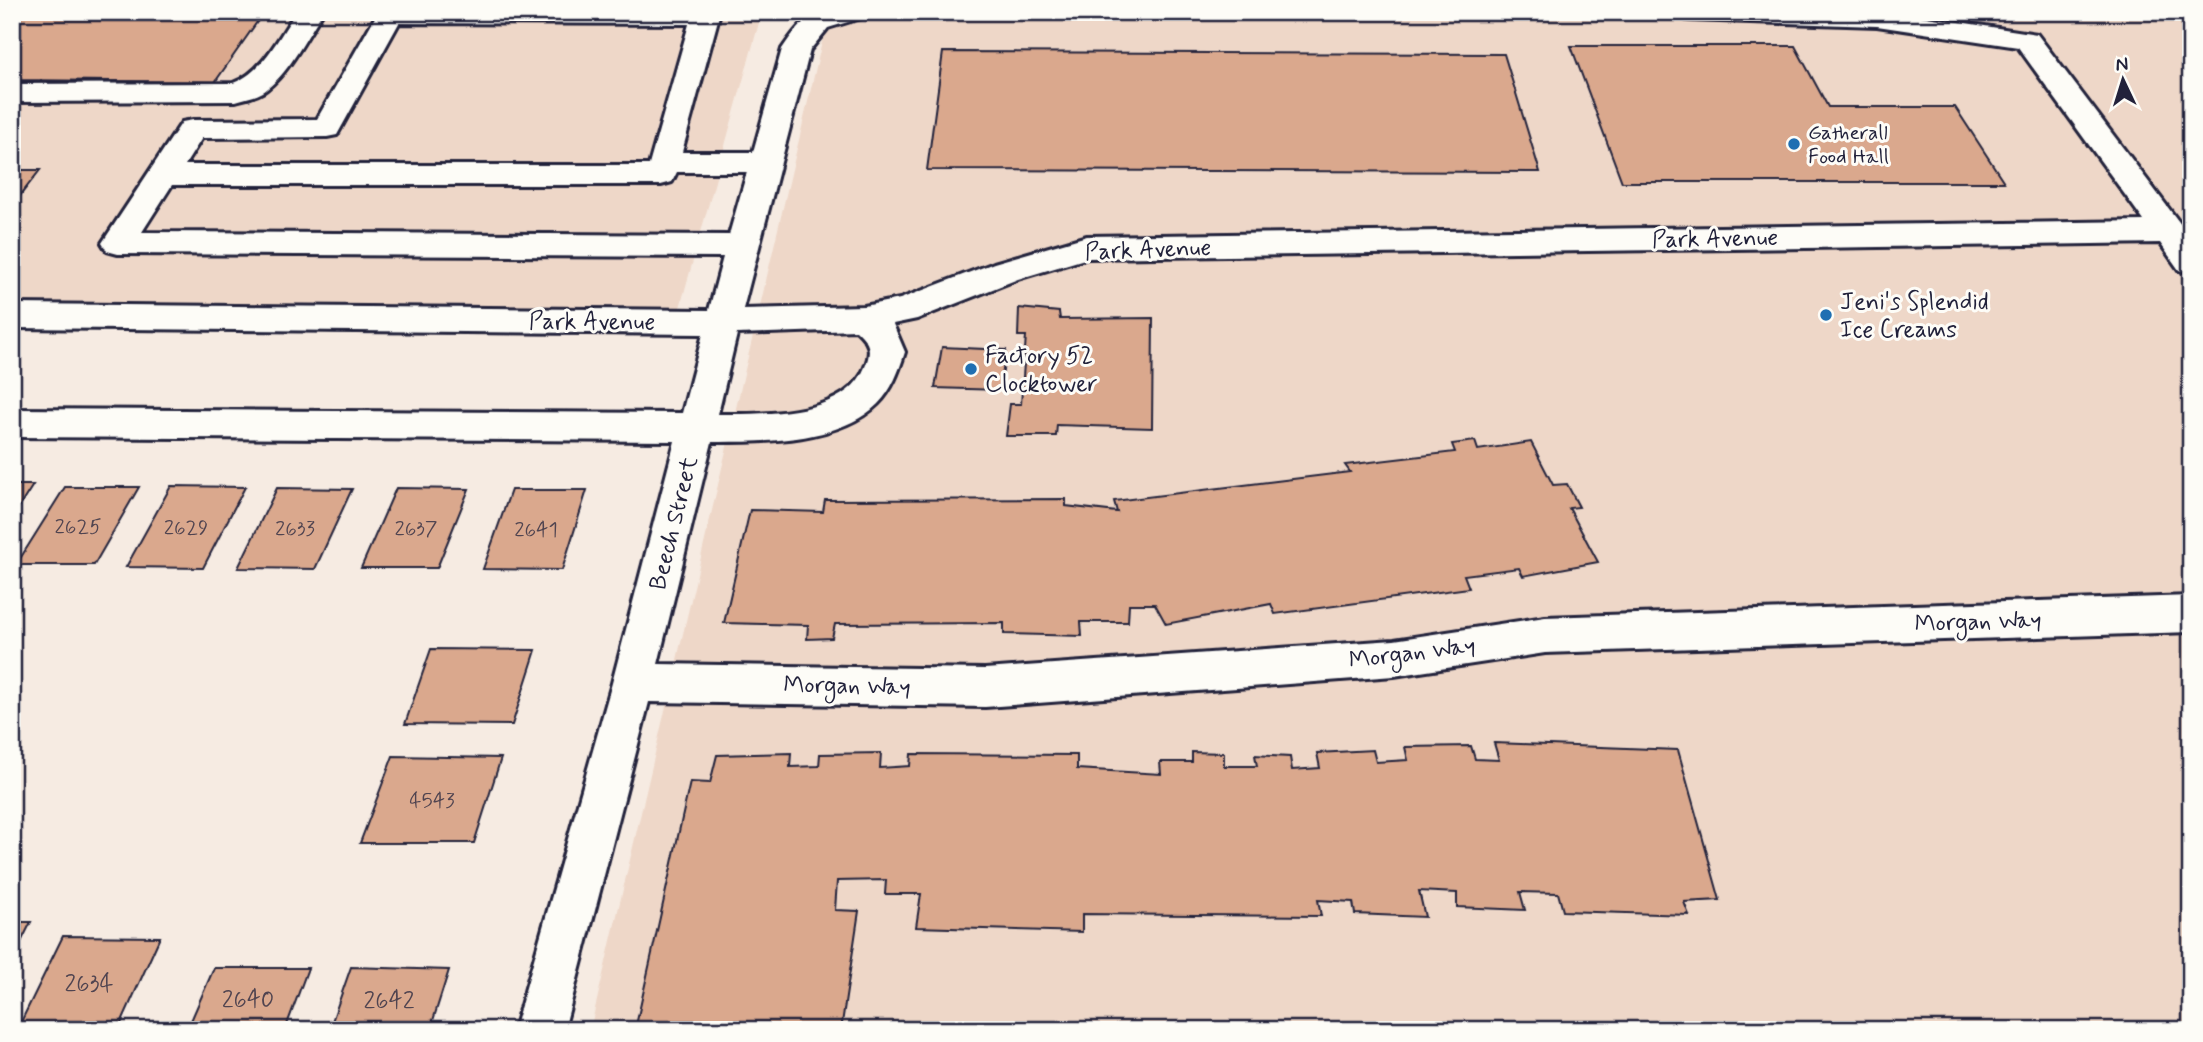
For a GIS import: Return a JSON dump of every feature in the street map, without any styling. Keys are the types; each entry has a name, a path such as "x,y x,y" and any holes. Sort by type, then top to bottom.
{"street":[{"path":"12,93 236,92 255,85 269,71 310,12"},
{"name":"Beech Street","path":"538,1030 634,683 696,427 796,49 818,22 851,12"},
{"path":"1689,12 1877,18 2028,40 2191,262"},
{"path":"163,175 661,176 705,16 390,15 327,128 193,129 118,243 743,246"},
{"path":"665,162 764,162"},
{"name":"Park Avenue","path":"12,316 723,322 864,318 905,310 1006,271 1087,247 2169,232"},
{"path":"12,423 769,428 812,421 846,409 874,384 888,352 882,334 864,318"},
{"name":"Morgan Way","path":"634,683 985,688 1394,658 1545,635 2191,614"}],"shaded area":[{"path":"12,12 762,12 676,322 12,316"},
{"path":"829,12 2161,12 2191,16 2191,1030 590,1030"}],"building":[{"path":"12,12 264,12 215,82 12,80"},
{"name":"Gatherall Food Hall","path":"1571,46 1795,46 1828,107 1955,107 2004,182 1622,182"},
{"path":"943,52 1504,54 1540,172 927,170"},
{"path":"12,170 40,170 12,206"},
{"path":"1019,308 1059,312 1060,319 1153,318 1152,428 1057,425 1056,436 1006,436 1010,404 1021,404 1026,336 1018,336"},
{"name":"Factory 52 Clocktower","path":"942,347 1006,350 1000,390 935,388"},
{"path":"1475,441 1478,450 1531,442 1553,485 1567,484 1579,507 1569,508 1598,562 1523,576 1519,568 1464,575 1469,588 1275,614 1271,604 1166,624 1155,604 1129,604 1128,622 1081,622 1082,636 1004,634 1004,623 835,624 832,638 807,639 808,625 724,623 750,510 823,512 825,500 1066,499 1066,506 1117,512 1114,501 1350,472 1345,465 1455,452 1452,444"},
{"path":"12,485 33,485 12,518"},
{"path":"171,486 245,487 203,568 126,567"},
{"path":"65,487 139,487 94,565 16,565"},
{"path":"277,488 352,489 315,569 238,568"},
{"path":"396,488 469,489 437,568 361,568"},
{"path":"511,490 587,490 562,570 483,569"},
{"path":"431,649 536,650 512,725 405,724"},
{"path":"1494,743 1678,750 1720,900 1684,902 1689,915 1563,911 1558,893 1520,892 1525,910 1457,907 1457,893 1419,891 1425,917 1355,914 1353,902 1318,900 1321,916 1082,914 1082,932 916,927 921,894 885,894 886,880 837,881 835,910 859,911 841,1030 635,1030 690,782 710,783 717,755 791,753 790,767 819,766 820,754 881,753 880,768 910,766 911,754 1077,755 1077,769 1161,774 1160,762 1192,762 1192,752 1224,753 1224,766 1257,766 1255,755 1290,757 1292,770 1320,768 1317,753 1373,750 1376,762 1408,760 1405,747 1471,746 1475,759 1499,760"},
{"path":"393,756 501,758 474,843 360,843"},
{"path":"12,922 31,922 12,960"},
{"path":"63,936 160,937 118,1030 17,1030"},
{"path":"351,967 449,970 430,1030 329,1030"},
{"path":"214,968 308,968 285,1030 187,1030"}],"place":[{"name":"Gatherall Food Hall","path":"1794,144"},
{"name":"Jeni's Splendid Ice Creams","path":"1826,315"},
{"name":"Factory 52 Clocktower","path":"971,369"}]}
